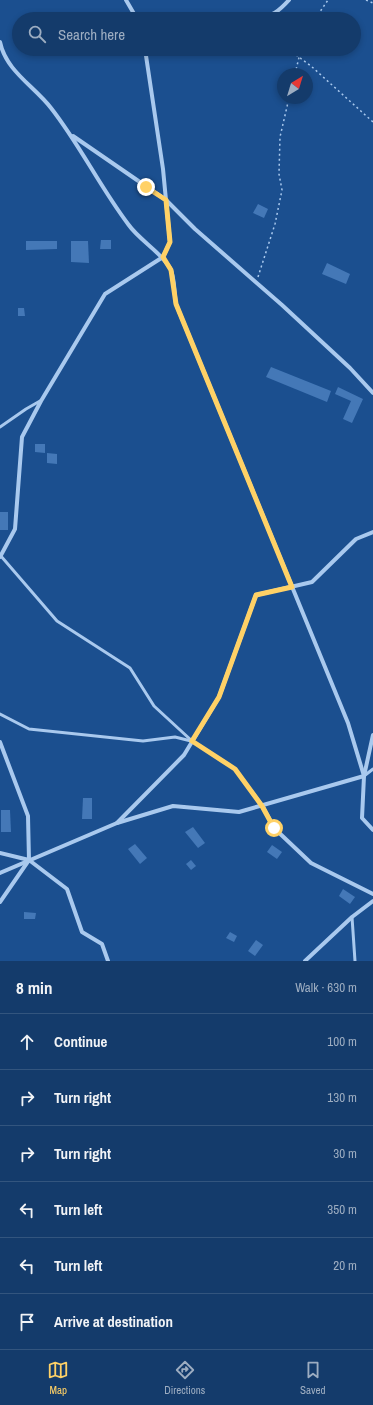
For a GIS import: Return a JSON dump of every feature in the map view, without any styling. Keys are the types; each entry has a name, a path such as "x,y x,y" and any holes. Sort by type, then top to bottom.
{"street":[{"path":"126,0 133,12"},
{"path":"277,12 289,0"},
{"path":"0,42 7,62 50,107 71,135 84,159 129,226 163,257 171,270 176,304 348,723 364,776"},
{"path":"0,556 15,529 22,437 105,294 163,257 170,242 163,169 146,56"},
{"path":"71,135 166,200 195,229 256,281 350,368 373,392"},
{"path":"117,823 184,755 219,697 256,595 312,582 356,539 373,532"},
{"path":"373,735 364,776 362,818 373,830"},
{"path":"0,742 28,816 29,860 0,902"},
{"path":"0,873 117,823 173,806 239,812 364,776"},
{"path":"262,806 274,828 312,863 373,894"},
{"path":"0,853 29,860 67,889 82,932 102,944 108,961"},
{"path":"305,961 352,917 373,901"}],"lane":[{"path":"0,427 26,409 42,401"},
{"path":"0,556 57,621 130,668 154,706 192,741 235,769 262,806"},
{"path":"0,714 29,729 143,741 175,737 192,741"},
{"path":"364,776 373,770"},
{"path":"352,917 355,961"}],"path":[{"path":"320,12 328,0"},
{"path":"366,0 373,3"},
{"path":"295,68 298,56 373,122"},
{"path":"256,281 275,224 282,190 279,174 280,137 288,104"}],"building":[{"path":"258,204 268,209 264,218 253,213"},
{"path":"101,240 111,240 111,249 100,249"},
{"path":"26,241 57,241 57,249 26,250"},
{"path":"71,241 88,241 89,263 71,262"},
{"path":"327,263 350,274 346,284 322,274"},
{"path":"18,308 24,308 25,316 18,316"},
{"path":"271,367 331,391 327,402 266,377"},
{"path":"338,387 363,399 352,423 343,419 351,401 335,394"},
{"path":"35,444 45,444 45,453 35,452"},
{"path":"47,453 57,454 57,464 47,463"},
{"path":"0,512 8,512 8,530 0,530"},
{"path":"83,798 92,798 92,819 82,819"},
{"path":"1,810 10,810 11,832 1,832"},
{"path":"193,827 205,843 198,848 185,832"},
{"path":"135,844 147,858 140,864 128,849"},
{"path":"272,845 282,852 277,859 267,852"},
{"path":"191,860 196,866 191,870 186,864"},
{"path":"343,889 355,897 350,904 339,896"},
{"path":"24,912 36,913 35,919 24,919"},
{"path":"230,932 237,936 234,942 226,938"},
{"path":"256,940 263,945 255,956 248,951"}],"route":[{"path":"146,187 166,200 170,242 163,257 171,270 176,304 292,587 256,595 219,697 192,741 235,769 262,806 274,828"}]}
